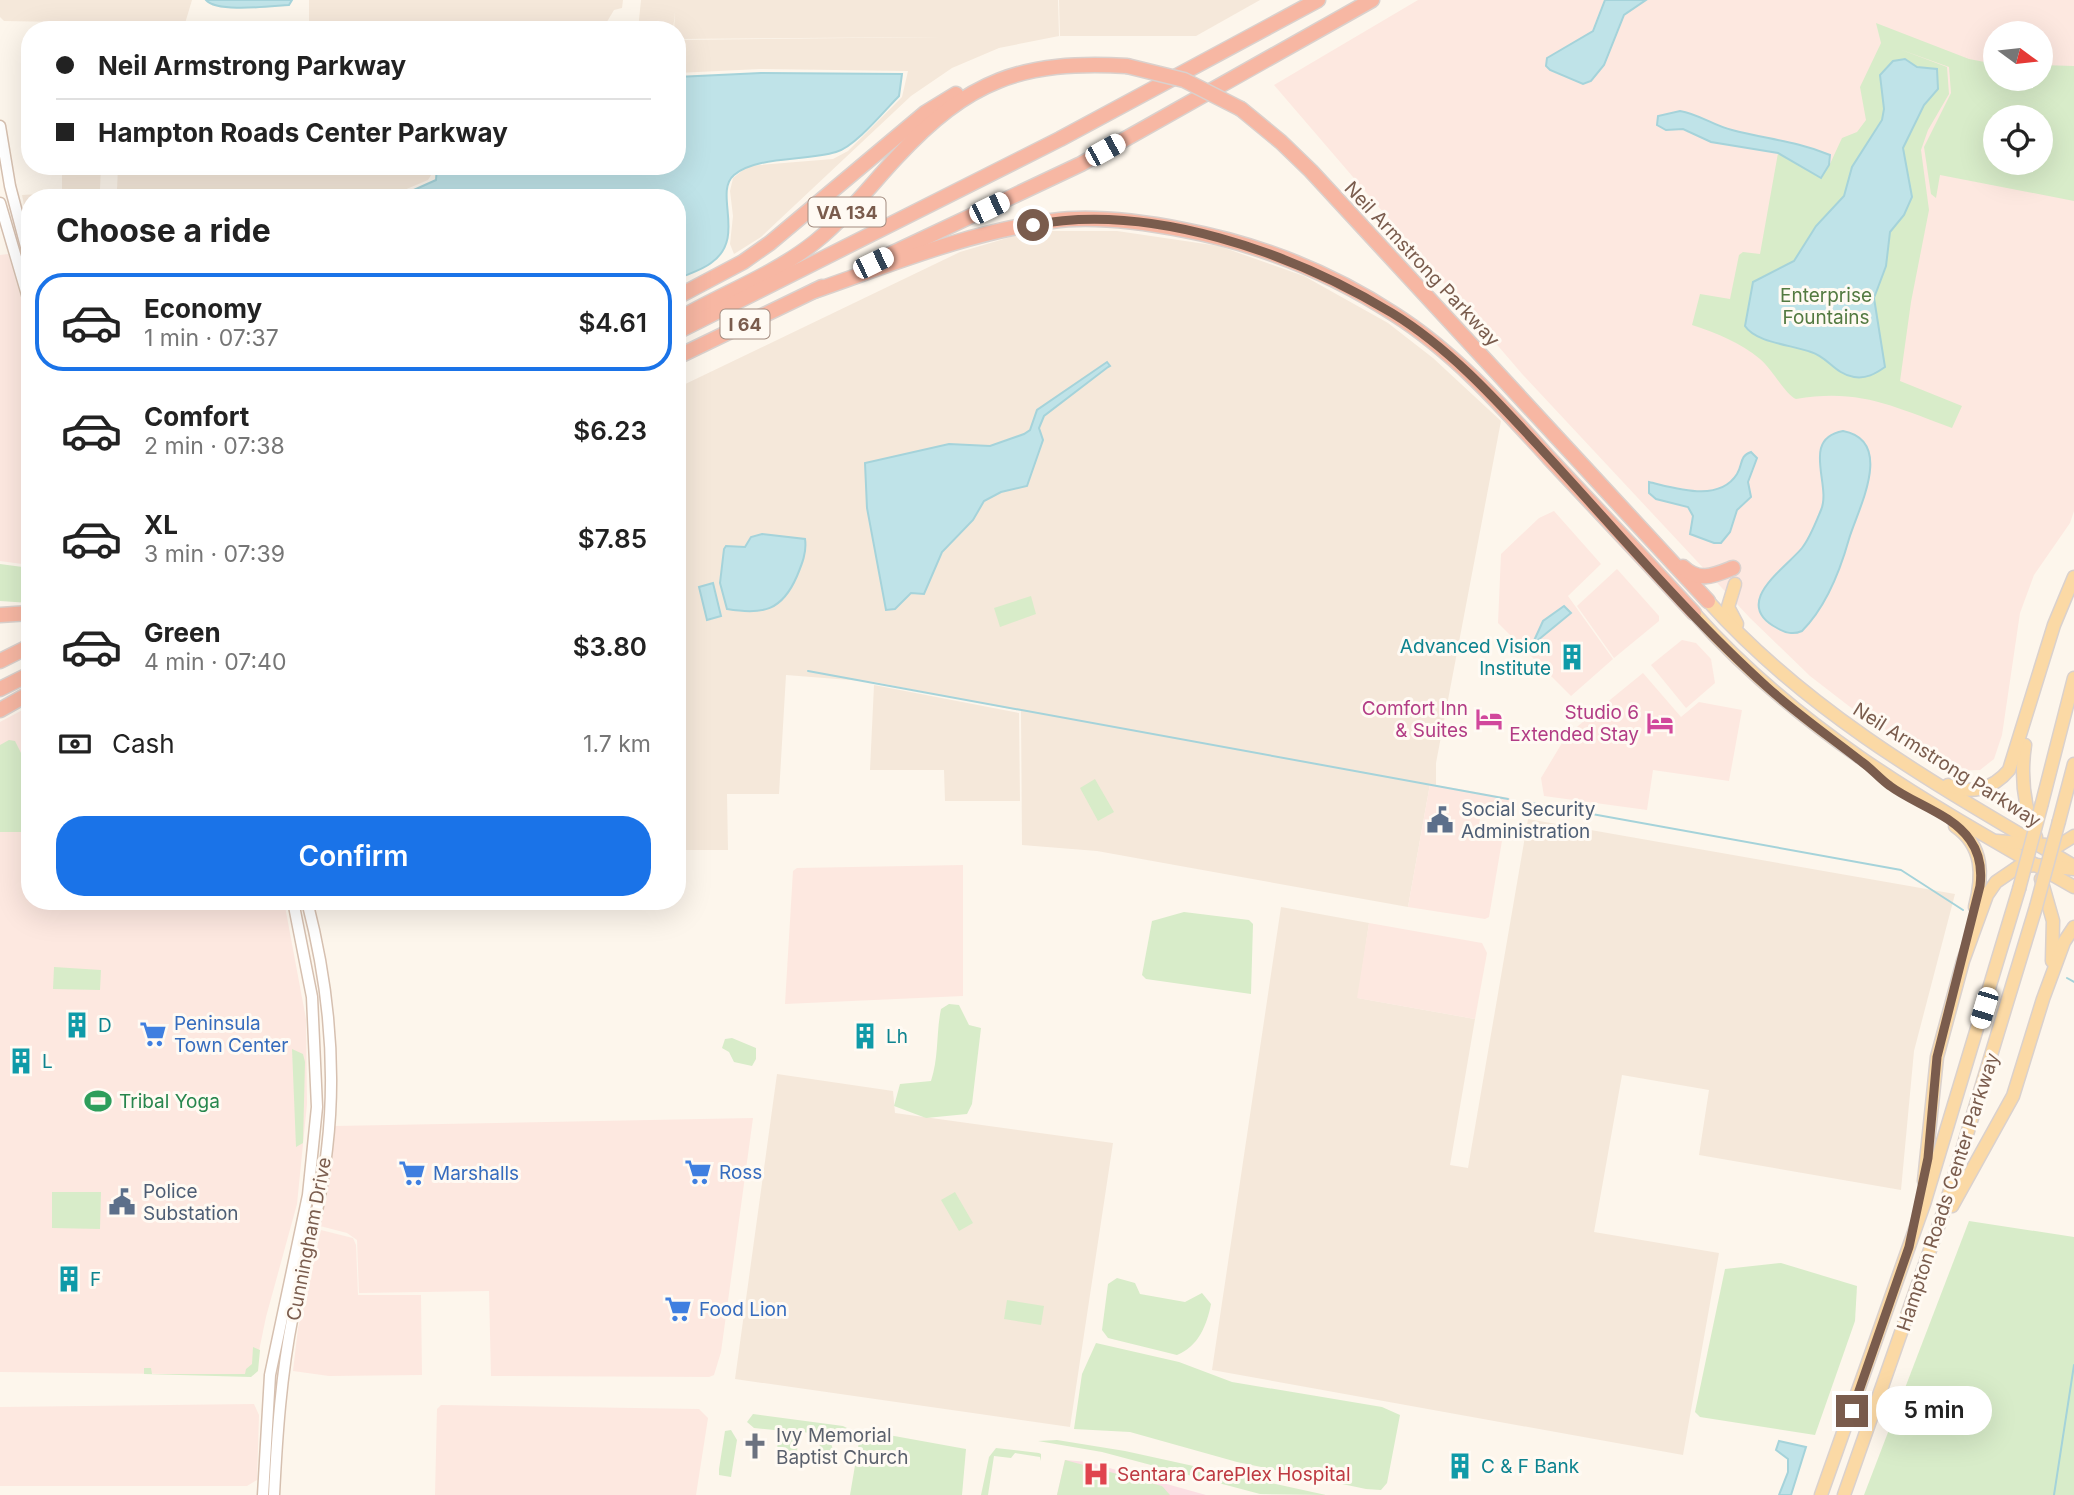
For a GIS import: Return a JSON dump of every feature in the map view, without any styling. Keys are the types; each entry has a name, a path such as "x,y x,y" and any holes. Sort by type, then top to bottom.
{"highway":[{"name":"I 64","path":"686,327 1048,146 1318,0"},
{"name":"I 64","path":"686,353 1081,164 1372,0"},
{"name":"Neil Armstrong Parkway","path":"686,315 775,269 813,243 937,117 997,79 1052,67 1127,66 1184,80 1241,109 1273,134 1311,171 1708,601"},
{"path":"686,292 770,243 935,106 969,88 997,79"},
{"name":"Neil Armstrong Parkway","path":"814,291 969,237 1054,220 1115,221 1165,226 1219,237 1273,254 1334,280 1395,314 1438,347 1480,383 1694,613"},
{"path":"1647,535 1691,574 1709,577 1732,568"},
{"path":"0,615 21,614"},
{"path":"0,661 21,650"},
{"path":"0,689 21,678"},
{"path":"0,704 21,695"},
{"path":"0,710 21,697"}],"main road":[{"path":"0,126 21,228"},
{"path":"0,203 21,274"},
{"path":"1874,746 1959,789 1975,790 1996,782 2014,759 2049,639 2074,577"},
{"path":"1735,584 1728,603 1733,619 1822,708"},
{"name":"Neil Armstrong Parkway","path":"1708,601 1785,678 1874,746 2074,867"},
{"name":"Neil Armstrong Parkway","path":"1694,613 1780,699 1863,762 2072,886"},
{"path":"2049,639 2022,771 2027,812 2040,845 2072,886"},
{"name":"Hampton Roads Center Parkway","path":"1819,1495 1838,1452 1909,1247 1967,1067 2019,889 2074,678"},
{"path":"1863,762 1889,786 1961,829 1973,844 1980,861 1981,879 1963,961 1937,1057 1928,1158 1909,1247"},
{"name":"Hampton Roads Center Parkway","path":"1844,1495 1930,1250 2036,907 2074,764"},
{"path":"2003,823 2036,865 2049,903 2054,933 2053,957 2043,999"},
{"path":"1993,841 2058,845 2074,836"},
{"path":"1963,961 1991,888 2012,870 2036,865 2074,867"},
{"name":"Cunningham Drive","path":"263,1495 270,1375 308,1195 317,1107 313,1004 295,910"},
{"name":"Cunningham Drive","path":"274,1495 283,1376 321,1194 331,1096 330,1041 324,984 309,910"},
{"path":"1930,1250 1963,1184 2010,1105 2043,999 2064,942 2074,927"}],"shaded area":[{"path":"0,0 192,0 186,21 4,21 0,17"},
{"path":"309,0 623,0 622,8 614,10 607,21 309,21"},
{"path":"641,0 1058,0 1059,36 999,48 952,68 911,96 761,237 734,254 730,244 733,216 730,191 733,178 748,166 833,159 848,151 902,97 908,71 760,69 686,73 686,40 941,37 686,39 686,21 674,21 675,12 674,21 639,21"},
{"path":"1059,0 1260,0 1196,36 1060,36"},
{"path":"1418,0 2074,0 2074,511 2070,523 2034,575 2020,613 2002,735 1994,759 1980,770 1953,771 1854,710 1810,676 1750,618 1523,375 1274,85"},
{"path":"62,175 101,175 100,189 62,189"},
{"path":"118,175 431,175 428,180 406,189 117,189"},
{"path":"1031,231 1117,231 1219,246 1304,276 1388,323 1433,358 1501,421 1436,763 1436,785 1430,784 1408,907 1097,851 1022,845 1021,711 875,682 786,675 779,794 727,794 728,850 686,850 686,384 960,252"},
{"path":"8,254 21,298 21,564 0,561 0,255"},
{"path":"1554,511 1601,564 1568,596 1613,659 1571,696 1498,623 1501,554 1539,518"},
{"path":"1617,569 1659,616 1659,621 1614,658 1577,606"},
{"path":"1682,640 1696,643 1711,659 1715,683 1686,708 1651,665"},
{"path":"1643,673 1681,717 1699,702 1742,710 1729,781 1653,770 1647,810 1544,796 1541,778 1562,743 1578,726"},
{"path":"874,685 1019,713 1020,801 945,801 944,770 870,770"},
{"name":"Peninsula Town Center","path":"21,711 21,910 286,910 306,1019 307,1104 297,1204 266,1317 254,1375 0,1372 0,722"},
{"path":"1430,784 1510,798 1507,816 1481,812 1479,825 1504,829 1489,917 1485,919 1408,907"},
{"path":"1528,819 1955,894 1914,1051 1901,1190 1699,1155 1709,1090 1622,1075 1594,1232 1719,1253 1683,1455 1212,1370 1281,907 1369,923 1358,998 1475,1019 1450,1165 1468,1168"},
{"path":"963,865 963,996 785,1004 793,871 797,868"},
{"path":"1369,923 1482,943 1487,953 1475,1019 1357,998"},
{"path":"777,1074 893,1091 895,1113 1113,1143 1070,1427 735,1379"},
{"path":"753,1118 721,1352 714,1375 709,1377 491,1376 489,1291 359,1293 357,1240 347,1233 320,1226 334,1126"},
{"path":"321,1230 353,1238 356,1245 358,1295 421,1295 422,1375 329,1376 293,1371 298,1328"},
{"path":"254,1404 259,1415 257,1480 247,1486 0,1486 0,1407"},
{"path":"441,1405 699,1409 708,1418 696,1495 435,1495 437,1409"},
{"name":"Sentara CarePlex Hospital","path":"1065,1460 1088,1462 1206,1495 1057,1495"}],"green space":[{"name":"Enterprise Fountains","path":"1876,23 1969,59 1983,62 1983,91 2053,91 2053,65 2074,66 2074,201 1940,175 1936,198 1931,194 1924,147 1951,93 1949,67 1899,49 1947,67 1949,94 1928,130 1921,150 1929,210 1911,302 1900,381 1962,406 1952,428 1894,407 1858,398 1819,396 1796,399 1787,392 1765,363 1752,353 1728,339 1692,325 1700,294 1730,299 1739,255 1743,252 1760,254 1778,153 1807,170 1829,166 1842,138 1857,132 1866,120 1860,87 1881,43"},
{"path":"0,564 21,567 21,602 0,601"},
{"path":"1031,596 1036,614 1000,627 994,608"},
{"path":"9,740 15,741 21,753 21,832 0,832 0,745"},
{"path":"1095,779 1114,812 1098,821 1080,788"},
{"path":"1184,912 1249,920 1253,924 1251,994 1146,979 1142,975 1152,921"},
{"path":"54,967 101,970 100,990 53,989"},
{"path":"949,1004 959,1005 969,1025 981,1028 972,1104 967,1114 926,1118 894,1106 900,1084 931,1081 941,1009"},
{"path":"732,1038 756,1048 756,1059 752,1066 734,1062 729,1052 722,1048 725,1039"},
{"path":"292,1049 303,1054 305,1062 303,1143 296,1147"},
{"path":"52,1192 101,1192 100,1229 52,1228"},
{"path":"955,1192 973,1223 959,1231 941,1200"},
{"path":"1969,1221 2074,1237 2074,1495 1864,1495"},
{"path":"1781,1263 1857,1286 1855,1321 1815,1435 1700,1417 1695,1412 1725,1269"},
{"path":"1117,1278 1135,1283 1140,1294 1185,1302 1202,1293 1211,1304 1204,1327 1191,1347 1177,1355 1108,1338 1102,1330 1108,1284"},
{"path":"1007,1300 1044,1306 1041,1325 1004,1319"},
{"path":"1096,1343 1179,1362 1232,1382 1382,1407 1400,1415 1387,1483 1381,1490 1366,1489 1237,1462 1130,1432 1074,1429 1082,1374"},
{"path":"253,1347 260,1350 258,1371 251,1377 144,1374 144,1368 151,1368 152,1374 245,1374 252,1364"},
{"path":"753,1414 847,1428 845,1432 833,1436 831,1444 837,1459 818,1458 821,1436 804,1432 798,1437 797,1453 777,1451 778,1439 784,1431 754,1428 747,1422"},
{"path":"731,1430 737,1440 731,1477 719,1475 719,1469 725,1431"},
{"path":"861,1430 966,1449 962,1495 850,1495"},
{"path":"1057,1440 1125,1451 1326,1495 1260,1494 1102,1452 1038,1441"},
{"path":"996,1448 1039,1453 1041,1454 1041,1461 1040,1457 1015,1453 1011,1458 994,1456 988,1495 981,1495 989,1457"},
{"name":"Sentara CarePlex Hospital","path":"1065,1460 1162,1486 1170,1495 1057,1495"}],"water":[{"path":"206,0 292,0 289,5 245,8 221,6"},
{"path":"1605,0 1646,0 1624,15 1604,65 1591,81 1583,84 1550,70 1546,66 1547,58 1593,31"},
{"path":"1905,59 1917,67 1937,69 1938,89 1924,105 1903,148 1912,197 1904,215 1890,232 1886,266 1874,298 1885,367 1870,375 1854,377 1842,373 1817,354 1766,340 1750,332 1745,326 1753,282 1794,261 1816,226 1844,196 1852,167 1882,120 1884,109 1880,75 1893,61"},
{"path":"761,73 902,74 899,96 861,136 844,149 824,155 755,165 734,175 728,183 727,241 721,253 711,263 686,275 686,189 416,189 436,180 436,175 686,175 686,77"},
{"path":"1680,111 1725,128 1817,150 1830,155 1829,165 1821,178 1778,153 1711,142 1683,129 1666,130 1657,125 1658,116"},
{"path":"1107,362 1110,366 1044,416 1039,428 1043,440 1027,486 1001,492 984,501 973,520 942,552 924,594 911,593 895,609 886,610 867,508 865,463 949,444 990,446 1024,434 1030,430 1037,410"},
{"path":"1843,431 1859,437 1867,448 1870,462 1865,495 1841,564 1825,600 1802,631 1786,632 1764,618 1759,608 1760,597 1766,586 1802,548 1810,535 1823,500 1820,453 1823,443 1830,436"},
{"path":"1751,452 1757,458 1748,482 1751,497 1737,510 1730,532 1721,543 1690,534 1693,516 1688,507 1656,499 1649,493 1649,482 1696,491 1719,488 1729,483 1737,474 1743,458"},
{"path":"762,534 805,539 805,553 797,576 785,597 770,608 751,611 727,609 720,583 724,549 726,546 745,547 751,537"},
{"path":"713,583 721,616 707,620 699,587"},
{"path":"1564,606 1571,613 1532,645 1543,621"},
{"path":"1779,1441 1806,1447 1791,1495 1779,1495 1788,1472 1788,1459 1776,1450"}],"waterway":[{"path":"808,671 1508,799"},
{"path":"1531,803 1901,870 1963,910"},
{"path":"2067,978 2074,982"},
{"path":"2054,1495 2074,1365"}],"place":[{"name":"Advanced Vision Institute","path":"1572,657"},
{"name":"Comfort Inn & Suites","path":"1489,719"},
{"name":"Studio 6 Extended Stay","path":"1660,723"},
{"name":"Social Security Administration","path":"1440,820"},
{"name":"D","path":"77,1025"},
{"name":"Peninsula Town Center","path":"153,1034"},
{"name":"Lh","path":"865,1036"},
{"name":"L","path":"21,1061"},
{"name":"Tribal Yoga","path":"98,1101"},
{"name":"Ross","path":"698,1172"},
{"name":"Marshalls","path":"412,1173"},
{"name":"Police Substation","path":"122,1202"},
{"name":"F","path":"69,1279"},
{"name":"Food Lion","path":"678,1309"},
{"name":"Ivy Memorial Baptist Church","path":"755,1446"},
{"name":"C & F Bank","path":"1460,1466"},
{"name":"Sentara CarePlex Hospital","path":"1096,1474"}],"route":[{"path":"1033,225 1054,220 1115,221 1165,226 1219,237 1273,254 1334,280 1395,314 1480,383 1709,630 1766,686 1800,716 1863,762 1889,786 1949,821 1970,839 1980,861 1980,886 1937,1057 1923,1190 1909,1247 1852,1411"}]}
